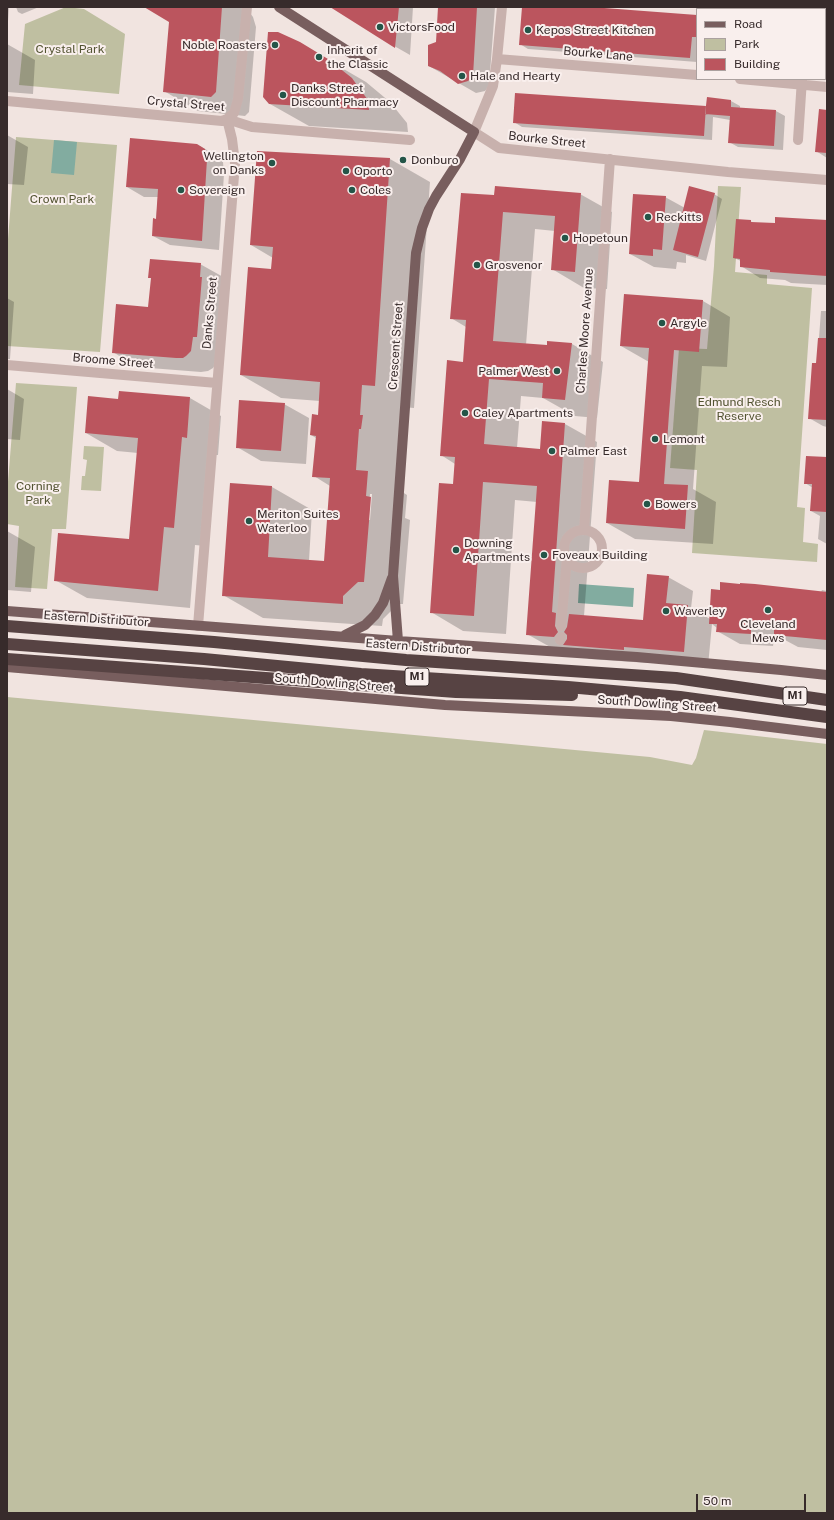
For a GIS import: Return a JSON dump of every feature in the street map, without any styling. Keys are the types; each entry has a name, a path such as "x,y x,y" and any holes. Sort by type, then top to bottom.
{"highway":[{"name":"Eastern Distributor","path":"7,626 214,642 406,660 676,678 827,700"},
{"name":"M1","path":"7,644 204,659 361,674 568,687 680,697 827,717"},
{"path":"7,660 456,692 680,697"}],"main road":[{"name":"Bourke Street","path":"280,7 474,132"},
{"name":"Crescent Street","path":"398,641 393,576 416,253 422,228 436,196 460,159 474,132"},
{"name":"Crescent Street","path":"343,636 365,625 375,615 383,603 393,576"},
{"path":"7,611 398,641 637,657 781,670 827,676"},
{"name":"South Dowling Street","path":"7,667 445,705 671,716 827,734"}],"street":[{"path":"227,119 234,113 238,99 248,7"},
{"path":"474,132 493,86 502,7"},
{"name":"Bourke Lane","path":"497,59 696,75"},
{"path":"761,80 802,82 827,87"},
{"path":"798,140 802,82"},
{"name":"Crystal Street","path":"7,101 222,120 227,119 252,127 410,140"},
{"name":"Danks Street","path":"198,626 235,163 232,139 227,119"},
{"name":"Bourke Street","path":"474,132 499,148 728,172 827,180"},
{"name":"Charles Moore Avenue","path":"584,530 610,159"},
{"name":"Broome Street","path":"7,365 218,383"},
{"path":"561,626 567,558 565,545 567,539 572,534 584,530 590,531 599,538 602,549 598,561 589,567 583,568 576,566 567,558"}],"green space":[{"name":"Crystal Park","path":"66,7 84,9 125,34 119,94 19,85 25,24"},
{"name":"Crown Park","path":"16,137 117,145 100,352 7,346 7,252"},
{"name":"Edmund Resch Reserve","path":"718,186 741,187 735,272 767,275 767,284 812,288 797,507 805,508 803,542 818,544 817,562 692,553 697,470 670,468 679,348 707,349 714,266"},
{"name":"Corning Park","path":"16,383 77,387 66,529 52,529 47,589 15,587 19,526 7,524 7,494"},
{"path":"84,446 104,447 101,491 81,490 82,476 85,476 87,460 83,459"},
{"path":"7,697 650,757 692,765 696,758 704,730 827,744 827,1513 7,1513"}],"water":[{"path":"54,140 77,142 74,175 51,173"},
{"path":"579,584 634,588 633,607 578,603"}],"building":[{"path":"144,7 222,7 216,92 211,97 163,92 169,22"},
{"name":"VictorsFood","path":"330,7 399,7 395,48"},
{"path":"438,7 477,7 473,76 468,81 458,84 440,71 428,66 428,45 436,42"},
{"path":"522,7 591,7 696,15 696,37 692,37 690,58 519,45"},
{"path":"268,32 278,32 300,42 328,59 352,78 368,100 369,110 269,104 263,97"},
{"path":"515,93 706,106 704,136 513,123"},
{"path":"707,97 731,100 731,107 776,110 774,146 728,143 730,116 705,114"},
{"path":"819,109 827,110 827,153 815,152"},
{"name":"Sovereign","path":"130,138 197,144 205,149 207,159 202,241 152,236 153,218 156,219 158,189 126,187"},
{"path":"257,151 390,158 375,386 362,385 360,415 363,415 361,429 359,429 356,470 368,471 366,496 371,497 364,582 358,582 343,596 343,604 222,596 230,483 272,486 268,557 324,561 330,478 312,477 316,436 310,435 312,414 318,415 320,382 240,375 248,267 271,269 273,247 250,245"},
{"path":"495,186 581,193 575,272 551,270 555,216 503,212 493,341 547,345 547,341 572,343 565,400 542,398 543,383 489,379 484,444 540,449 542,421 565,423 552,612 556,613 555,626 558,632 554,637 526,635 537,486 483,482 474,616 430,613 439,483 453,484 455,457 440,456 447,360 463,362 466,320 450,319 461,193 494,195"},
{"path":"689,186 715,193 698,257 673,250"},
{"name":"Reckitts","path":"633,194 666,196 662,250 653,249 653,256 629,254"},
{"path":"775,217 827,220 827,276 770,272 770,270 740,267 740,259 733,258 736,219 751,220 751,222 775,223"},
{"path":"150,259 201,263 200,277 202,277 197,337 193,337 191,351 183,358 112,353 116,304 148,307 151,278 148,278"},
{"path":"624,294 703,300 699,352 674,350 664,484 688,485 685,529 606,523 609,480 639,482 649,348 620,346"},
{"path":"818,338 827,338 827,420 808,419 812,363 816,363"},
{"path":"119,391 190,397 187,438 182,437 174,528 164,527 158,591 54,581 58,533 129,539 138,438 85,433 88,396 118,399"},
{"path":"239,400 285,403 281,451 236,448"},
{"path":"806,456 827,457 827,512 810,511 812,484 804,484"},
{"name":"Waverley","path":"647,574 669,576 666,603 688,605 684,652 624,647 624,650 563,645 567,639 567,635 564,632 567,627 569,614 643,620"},
{"name":"Cleveland Mews","path":"720,582 755,584 827,592 827,640 774,635 774,628 751,626 751,634 716,632 717,624 709,624 711,589 720,590"}],"place":[{"name":"VictorsFood","path":"380,27"},
{"name":"Kepos Street Kitchen","path":"528,30"},
{"name":"Noble Roasters","path":"275,45"},
{"name":"Inherit of the Classic","path":"319,57"},
{"name":"Hale and Hearty","path":"462,76"},
{"name":"Danks Street Discount Pharmacy","path":"283,95"},
{"name":"Donburo","path":"403,160"},
{"name":"Wellington on Danks","path":"272,163"},
{"name":"Oporto","path":"346,171"},
{"name":"Sovereign","path":"181,190"},
{"name":"Coles","path":"352,190"},
{"name":"Reckitts","path":"648,217"},
{"name":"Hopetoun","path":"565,238"},
{"name":"Grosvenor","path":"477,265"},
{"name":"Argyle","path":"662,323"},
{"name":"Palmer West","path":"557,371"},
{"name":"Caley Apartments","path":"465,413"},
{"name":"Lemont","path":"655,439"},
{"name":"Palmer East","path":"552,451"},
{"name":"Bowers","path":"647,504"},
{"name":"Meriton Suites Waterloo","path":"249,521"},
{"name":"Downing Apartments","path":"456,550"},
{"name":"Foveaux Building","path":"544,555"},
{"name":"Cleveland Mews","path":"768,610"},
{"name":"Waverley","path":"666,611"}]}
